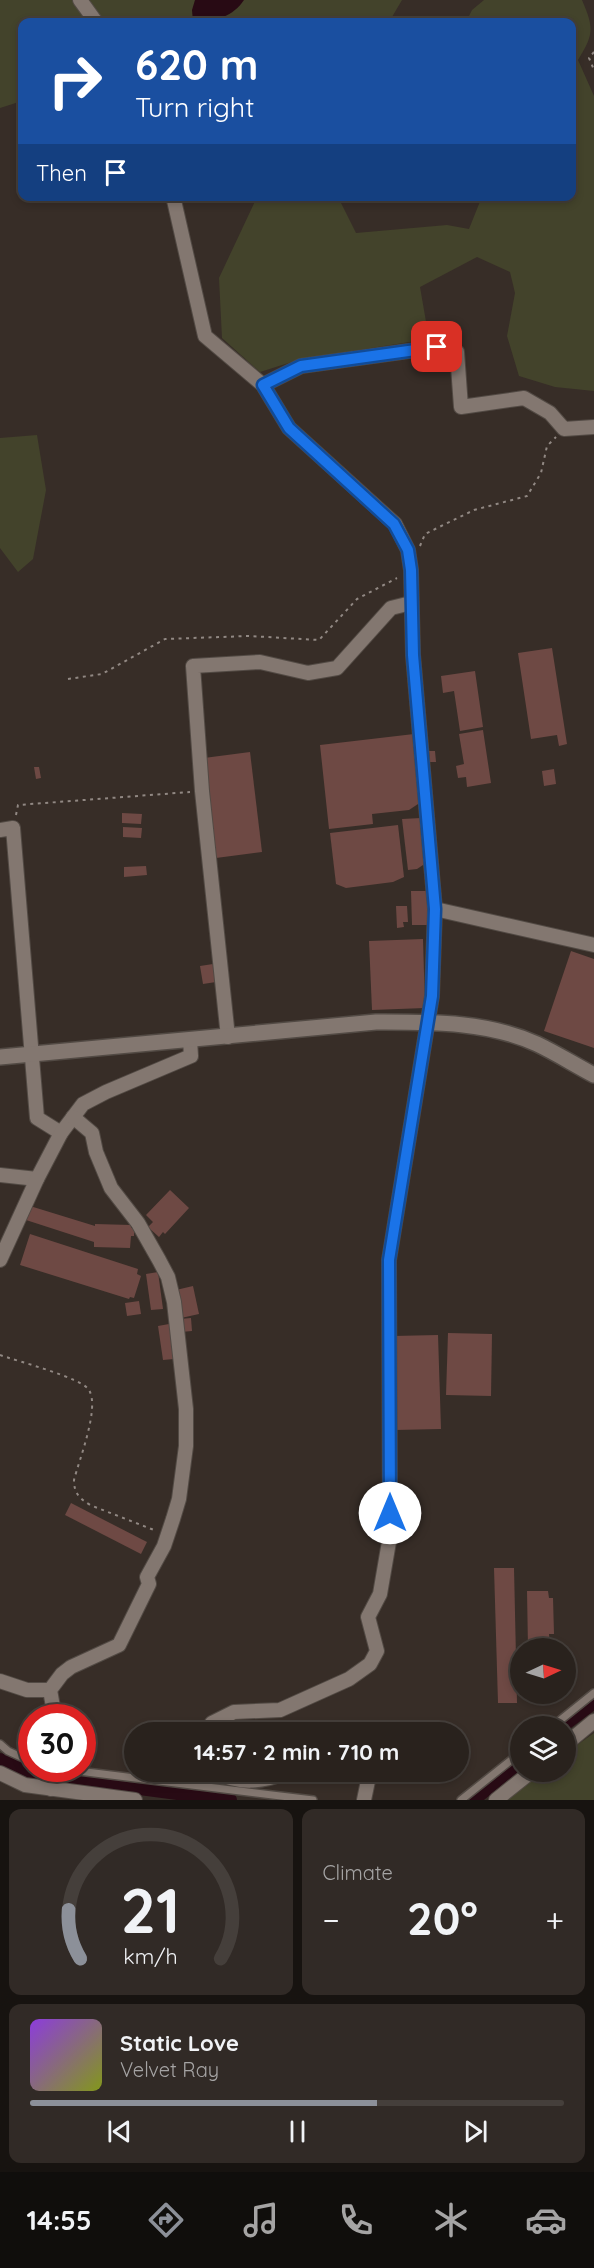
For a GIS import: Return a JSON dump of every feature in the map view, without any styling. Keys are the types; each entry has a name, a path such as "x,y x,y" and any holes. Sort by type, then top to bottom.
{"street":[{"path":"80,0 93,18"},
{"path":"174,201 205,336 263,385 289,428 394,524 408,550 411,570 414,667 435,909 429,1022 389,1260 390,1536 380,1594 368,1617 376,1651 370,1664 349,1679 280,1710 234,1712 214,1722"},
{"path":"263,385 301,366 437,347 457,352 461,407 524,398 550,413 564,429 594,427"},
{"path":"228,1037 202,791 193,666 260,662 308,673 337,669 391,608 411,603"},
{"path":"6,829 33,1054 37,1118 61,1133"},
{"path":"435,909 594,945"},
{"path":"0,1057 376,1022 429,1022 488,1029 536,1043 594,1075"},
{"path":"0,1260 61,1133 83,1104 191,1056 189,1040"},
{"path":"52,1704 50,1690 62,1674 71,1667 119,1645 149,1584 147,1577 164,1546 178,1499 187,1430 181,1359 168,1277 144,1233 111,1188 100,1164 92,1133 73,1117"},
{"path":"0,1175 37,1179"},
{"path":"0,1682 20,1689 50,1690"},
{"path":"576,1736 594,1721"},
{"path":"0,1773 25,1785 135,1800"},
{"path":"51,1789 52,1782"},
{"path":"364,1800 368,1782"},
{"path":"496,1800 518,1782"}],"lane":[{"path":"565,1716 594,1693"},
{"path":"0,1744 18,1756"},
{"path":"461,1800 510,1761"},
{"path":"96,1774 313,1800"}],"path":[{"path":"594,52 589,58 594,70"},
{"path":"68,679 102,674 165,639 249,636 319,640 357,599 411,570 425,534 474,510 527,496 541,473 547,446 564,429"},
{"path":"6,829 18,805 202,791"},
{"path":"0,1355 85,1385 92,1397 93,1406 74,1480 76,1496 90,1505 148,1529 168,1533"}],"green space":[{"path":"0,0 402,0 391,18 18,18 18,102 0,108"},
{"path":"484,0 582,0 589,18 589,37 578,60 594,96 594,391 555,387 519,376 507,336 515,293 510,272 477,257 420,287 429,339 301,359 260,372 222,338 219,278 255,201 340,201 356,233 447,225 469,229 480,201 576,201 576,18 468,18 472,10"},
{"path":"37,435 46,490 33,559 18,572 0,548 0,438"},
{"path":"594,1733 594,1800 505,1800 529,1782 576,1782 576,1746"}],"shaded area":[{"path":"195,0 244,0 234,11 222,18 193,18"}],"building":[{"path":"552,648 567,744 559,746 557,735 531,739 518,653"},
{"path":"475,671 483,727 460,731 454,691 443,693 441,676"},
{"path":"483,730 491,783 467,787 466,777 458,778 456,766 464,764 459,734"},
{"path":"414,734 421,802 409,810 372,814 373,824 329,829 320,745"},
{"path":"429,751 435,751 436,762 430,762"},
{"path":"250,752 262,852 216,858 204,758"},
{"path":"34,767 39,767 41,778 36,779"},
{"path":"554,769 556,784 544,786 542,771"},
{"path":"122,813 142,814 141,824 122,823"},
{"path":"421,818 426,863 417,869 408,870 402,819"},
{"path":"398,825 404,877 393,882 346,888 336,884 330,833"},
{"path":"123,827 142,828 141,838 123,837"},
{"path":"146,866 147,875 124,877 124,867"},
{"path":"411,891 427,891 427,925 412,925"},
{"path":"396,906 407,906 408,922 403,922 404,927 397,928"},
{"path":"423,939 425,1008 372,1010 369,941"},
{"path":"571,951 594,959 594,1048 544,1031"},
{"path":"213,964 216,982 203,984 200,966"},
{"path":"170,1190 189,1208 165,1234 163,1232 159,1237 148,1227 153,1222 146,1215"},
{"path":"30,1206 95,1226 95,1224 131,1225 131,1228 134,1228 134,1236 131,1236 130,1248 94,1247 94,1242 26,1220"},
{"path":"30,1234 138,1269 137,1274 141,1276 134,1298 129,1299 20,1265"},
{"path":"158,1272 163,1309 151,1310 146,1274"},
{"path":"193,1286 199,1314 181,1318 176,1290"},
{"path":"139,1301 141,1314 127,1316 125,1303"},
{"path":"191,1318 192,1331 181,1332 180,1319"},
{"path":"169,1324 174,1359 163,1360 158,1326"},
{"path":"448,1333 492,1334 491,1396 446,1395"},
{"path":"438,1335 441,1429 395,1430 393,1336"},
{"path":"71,1503 147,1542 141,1554 65,1515"},
{"path":"494,1568 514,1568 516,1638 510,1638 510,1703 498,1703"},
{"path":"527,1591 548,1591 549,1598 553,1598 554,1634 549,1634 549,1638 528,1638"}],"waterway":[{"path":"575,1716 594,1702"},
{"path":"0,1760 34,1774 230,1800"},
{"path":"473,1800 510,1769"}],"route":[{"path":"390,1513 389,1260 429,1022 435,909 413,655 411,570 408,550 394,524 289,428 263,385 301,366 437,347"}]}
